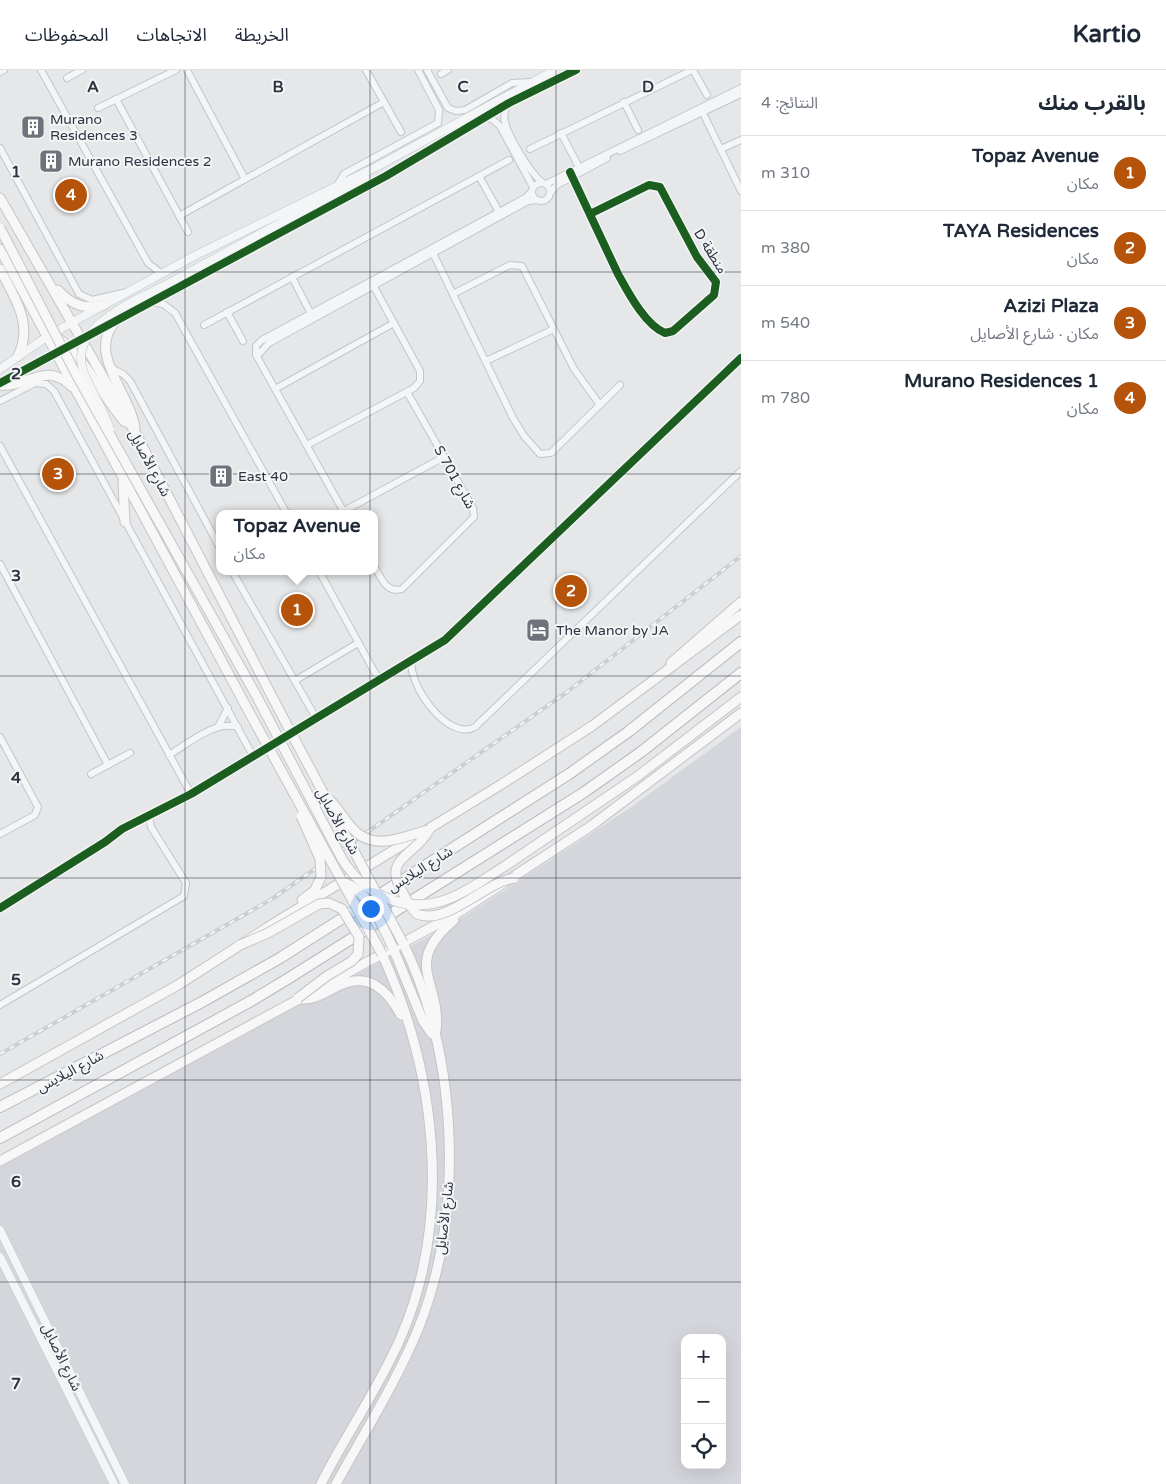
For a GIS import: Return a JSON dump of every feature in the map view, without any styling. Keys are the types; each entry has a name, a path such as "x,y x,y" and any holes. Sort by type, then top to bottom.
{"highway":[{"name":"شارع اليلايس","path":"0,1107 202,1002 280,958 569,774 628,732 741,642"},
{"name":"شارع اليلايس","path":"0,1138 251,1002 582,793 641,752 741,673"}],"main road":[{"name":"شارع الأصايل","path":"0,198 136,434 324,796 403,943 417,976 434,1036 443,1084 450,1151 448,1196 440,1257 429,1300 413,1340 336,1484"},
{"path":"0,228 113,440 251,687 342,859 357,880 379,895 413,904 439,902 455,897 577,819 663,758 741,697"},
{"name":"شارع الأصايل","path":"0,249 254,721 382,954 398,993 408,1026 423,1092 431,1145 433,1205 427,1255 416,1297 401,1338 321,1484"},
{"path":"0,268 20,308 25,327 22,348 18,356"},
{"path":"50,282 68,300 78,306 89,308 104,305"},
{"path":"115,322 108,332 104,345 105,353 129,404 136,434"},
{"path":"48,336 61,340 70,347 110,404 136,434"},
{"path":"0,384 15,384 36,376 53,375 69,384 77,392"},
{"path":"123,479 124,522"},
{"path":"656,680 680,653 741,602"},
{"path":"0,1084 156,998 273,924 429,830 592,726 741,615"},
{"path":"0,1161 473,904 514,878 638,792 741,713"},
{"path":"324,796 340,810 355,831 369,840 386,842 429,830"},
{"path":"273,924 284,912 312,893 321,877 320,859 303,823 299,803"},
{"path":"429,830 420,844 399,861 395,873 398,886 417,914 427,916 444,912 496,883 514,878"},
{"path":"343,882 359,891 368,900 393,948 423,1021 434,1036"},
{"path":"240,945 268,933 319,904 329,903 342,909 359,937 358,954 352,961 322,979 298,998"},
{"path":"434,1036 436,1016 426,972 428,954 439,933 473,904"},
{"path":"298,998 315,997 348,982 367,982 381,988 389,995 408,1026"}],"street":[{"path":"0,72 4,70"},
{"path":"41,70 148,263 162,274"},
{"path":"45,70 47,78"},
{"path":"67,78 82,70"},
{"path":"98,108 176,70"},
{"path":"187,70 245,179"},
{"path":"366,70 401,132"},
{"path":"336,187 347,173 438,123 440,112 418,70"},
{"path":"427,70 448,108 460,111 512,83 531,82"},
{"path":"441,74 448,70"},
{"path":"0,369 72,322 162,274 378,166 555,70"},
{"path":"0,384 370,184 508,103 576,70"},
{"path":"530,149 693,70 707,95"},
{"path":"429,90 436,85"},
{"path":"344,510 257,356 255,350 259,342 312,316 432,251 525,198 533,189 544,183 571,174 702,110 741,88"},
{"path":"432,251 528,202 546,200 550,192 579,167 741,94"},
{"path":"116,99 188,232"},
{"path":"179,216 384,102"},
{"path":"624,102 638,130"},
{"path":"508,103 504,113 506,127 534,174 550,192"},
{"path":"702,110 741,191"},
{"path":"482,118 492,119 500,126 537,200"},
{"path":"561,133 579,167"},
{"path":"721,149 741,140"},
{"path":"0,148 81,296 96,299 130,291"},
{"path":"204,325 508,160"},
{"path":"113,440 107,419 83,370 81,352 84,341 98,322 370,175 378,166"},
{"name":"D منطقة","path":"571,174 590,214 634,302 661,332 668,333 673,331 714,294 717,288 715,280 696,257 663,191 658,185 649,185 590,214"},
{"path":"480,176 499,212"},
{"path":"432,251 518,427 531,445 542,454 551,452 620,385"},
{"path":"148,263 148,282"},
{"path":"453,294 510,265 518,264 525,269 577,375 600,405"},
{"path":"292,277 312,316"},
{"path":"307,445 418,385 420,371 372,284"},
{"path":"150,302 163,304 175,313 285,510"},
{"path":"227,312 243,341"},
{"path":"275,389 394,324"},
{"path":"486,361 554,329"},
{"path":"0,908 105,842 122,829 191,794 453,634 741,358"},
{"path":"111,368 123,374 130,381 216,541"},
{"path":"0,401 35,383 46,384 51,388 253,756"},
{"name":"S 701 شارع","path":"378,572 388,588 394,591 402,589 473,519 474,510 407,392"},
{"path":"0,446 191,794"},
{"path":"349,510 444,457"},
{"path":"412,660 411,671 418,686 440,717 456,730 464,731 475,727 741,471"},
{"path":"0,564 108,765"},
{"path":"234,575 316,718"},
{"path":"320,575 379,680"},
{"path":"296,680 358,643"},
{"path":"218,727 228,708"},
{"path":"170,754 218,727 230,725 238,727"},
{"path":"0,736 2,746 38,807 35,815 0,834"},
{"path":"91,774 130,753"},
{"path":"0,1004 184,896 186,883 151,827 149,816"},
{"name":"شارع الأصايل","path":"0,1230 125,1484"},
{"name":"شارع الأصايل","path":"0,1258 114,1484"}],"shaded area":[{"path":"741,727 741,1484 0,1484 0,1167 130,1095 454,923 630,808"}],"railway":[{"path":"0,1054 272,899 567,692 741,556"}],"cycle path":[{"path":"0,383 386,176 509,103 576,70"},
{"path":"570,172 618,274 644,316 658,329 665,333 673,331 714,295 716,282 697,257 660,187 649,185 590,214"},
{"path":"0,908 105,842 122,829 191,794 445,640 741,358"}],"place":[{"name":"Murano Residences 3","path":"33,127"},
{"name":"Murano Residences 2","path":"51,161"},
{"name":"Murano Residences 1","path":"71,195"},
{"name":"Azizi Plaza","path":"58,474"},
{"name":"East 40","path":"221,476"},
{"name":"TAYA Residences","path":"571,591"},
{"name":"Topaz Avenue","path":"297,610"},
{"name":"The Manor by JA","path":"538,630"}]}
